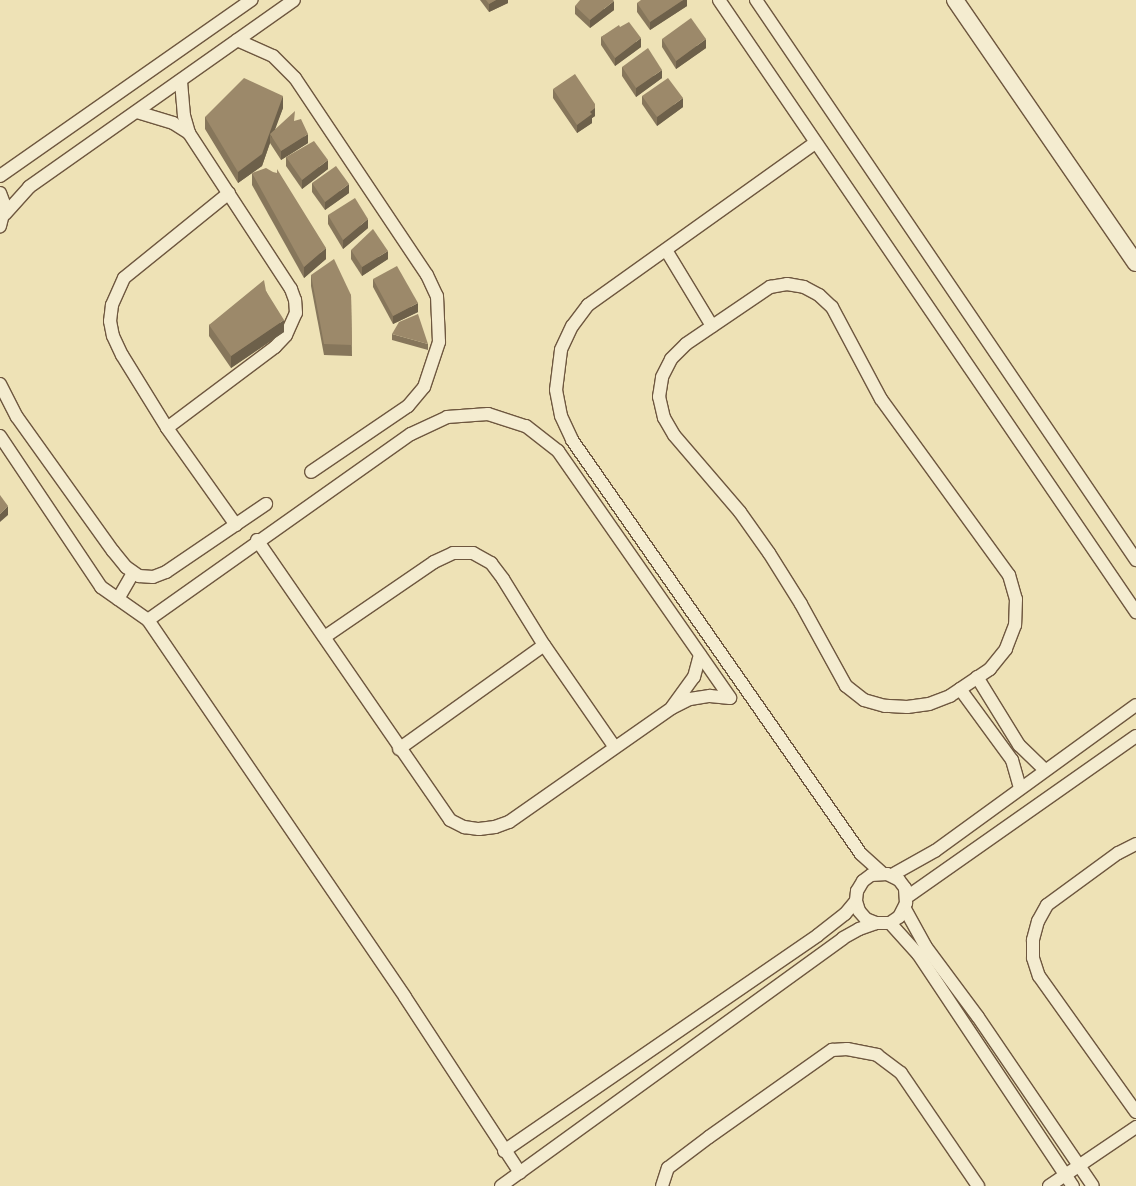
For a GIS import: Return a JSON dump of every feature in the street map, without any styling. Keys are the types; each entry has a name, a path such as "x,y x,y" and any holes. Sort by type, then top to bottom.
{"street":[{"path":"0,176 251,0"},
{"path":"4,214 29,187 294,0"},
{"path":"719,0 1136,612"},
{"path":"756,0 1136,560"},
{"path":"955,0 1136,263"},
{"path":"237,40 273,56 295,78 427,275 437,296 440,319 439,342 424,387 408,406 311,472"},
{"path":"168,428 275,347 286,335 296,313 295,300 291,289 189,133 182,98 181,80"},
{"path":"137,112 167,120 189,133"},
{"path":"501,1186 843,938 876,923 890,922 905,909 907,897 905,888 861,854 572,440 561,416 556,390 558,363 572,326 588,306 815,143"},
{"path":"229,192 138,264 124,278 112,305 110,321 117,346 168,428 236,525"},
{"path":"0,193 5,206 0,226"},
{"path":"666,250 712,326"},
{"path":"787,284 804,287 819,295 832,307 881,398 1009,575 1016,599 1016,625 1006,649 990,669 977,678 960,689 929,704 907,707 885,706 864,700 846,686 801,604 769,553 740,512 674,435 662,411 659,397 662,377 671,359 686,344 770,287 787,284"},
{"path":"0,384 17,417 113,551 133,573 146,577 160,575 266,504"},
{"path":"148,620 257,540 411,434 448,417 488,414 526,426 558,451 730,698 710,696 690,699 672,708 614,746 509,822 495,827 479,829 464,827 450,820 399,749 326,636 257,540"},
{"path":"0,436 92,575 101,586 148,620 405,997 504,1151 520,1173"},
{"path":"326,636 434,562 453,553 473,553 491,563 544,645 614,746"},
{"path":"118,599 133,573"},
{"path":"399,749 544,645"},
{"path":"672,708 694,677 700,655"},
{"path":"977,678 1019,745 1045,770"},
{"path":"960,689 1012,760 1020,788"},
{"path":"504,1151 823,932 856,901 863,882 872,875 887,874 935,851 1136,705"},
{"path":"907,897 1136,736"},
{"path":"1136,844 1118,853 1047,905 1038,922 1033,940 1034,958 1039,976 1136,1112"},
{"path":"856,901 859,911 866,919 876,923"},
{"path":"905,909 934,958 1093,1186"},
{"path":"890,922 924,965 1073,1186"},
{"path":"924,965 934,958"},
{"path":"662,1186 668,1168 709,1137 832,1050 847,1049 877,1055 900,1074 978,1186"},
{"path":"1049,1186 1136,1127"}],"building":[{"path":"486,0 496,0 489,4"},
{"path":"580,0 614,1 590,20 575,6"},
{"path":"641,0 683,0 650,22 637,3"},
{"path":"691,18 706,39 676,61 662,39"},
{"path":"629,22 641,38 615,58 601,37 619,25 620,27"},
{"path":"648,48 662,70 636,88 622,67"},
{"path":"575,74 595,104 595,108 590,112 592,114 577,125 553,89"},
{"path":"244,78 283,96 262,154 238,172 205,117"},
{"path":"668,78 683,98 657,117 642,96"},
{"path":"295,111 294,121 301,119 308,134 281,151 270,134"},
{"path":"314,141 328,160 302,180 286,157"},
{"path":"336,166 349,184 325,202 312,183"},
{"path":"266,168 277,173 277,169 326,248 304,267 252,173"},
{"path":"355,198 368,219 343,240 328,215"},
{"path":"373,229 388,251 362,267 351,250"},
{"path":"334,259 351,295 352,345 324,344 311,275"},
{"path":"397,266 418,303 393,316 373,279"},
{"path":"264,280 266,291 284,320 231,356 209,325"},
{"path":"418,314 428,344 392,334 399,322"},
{"path":"0,495 8,506 0,514"}]}
